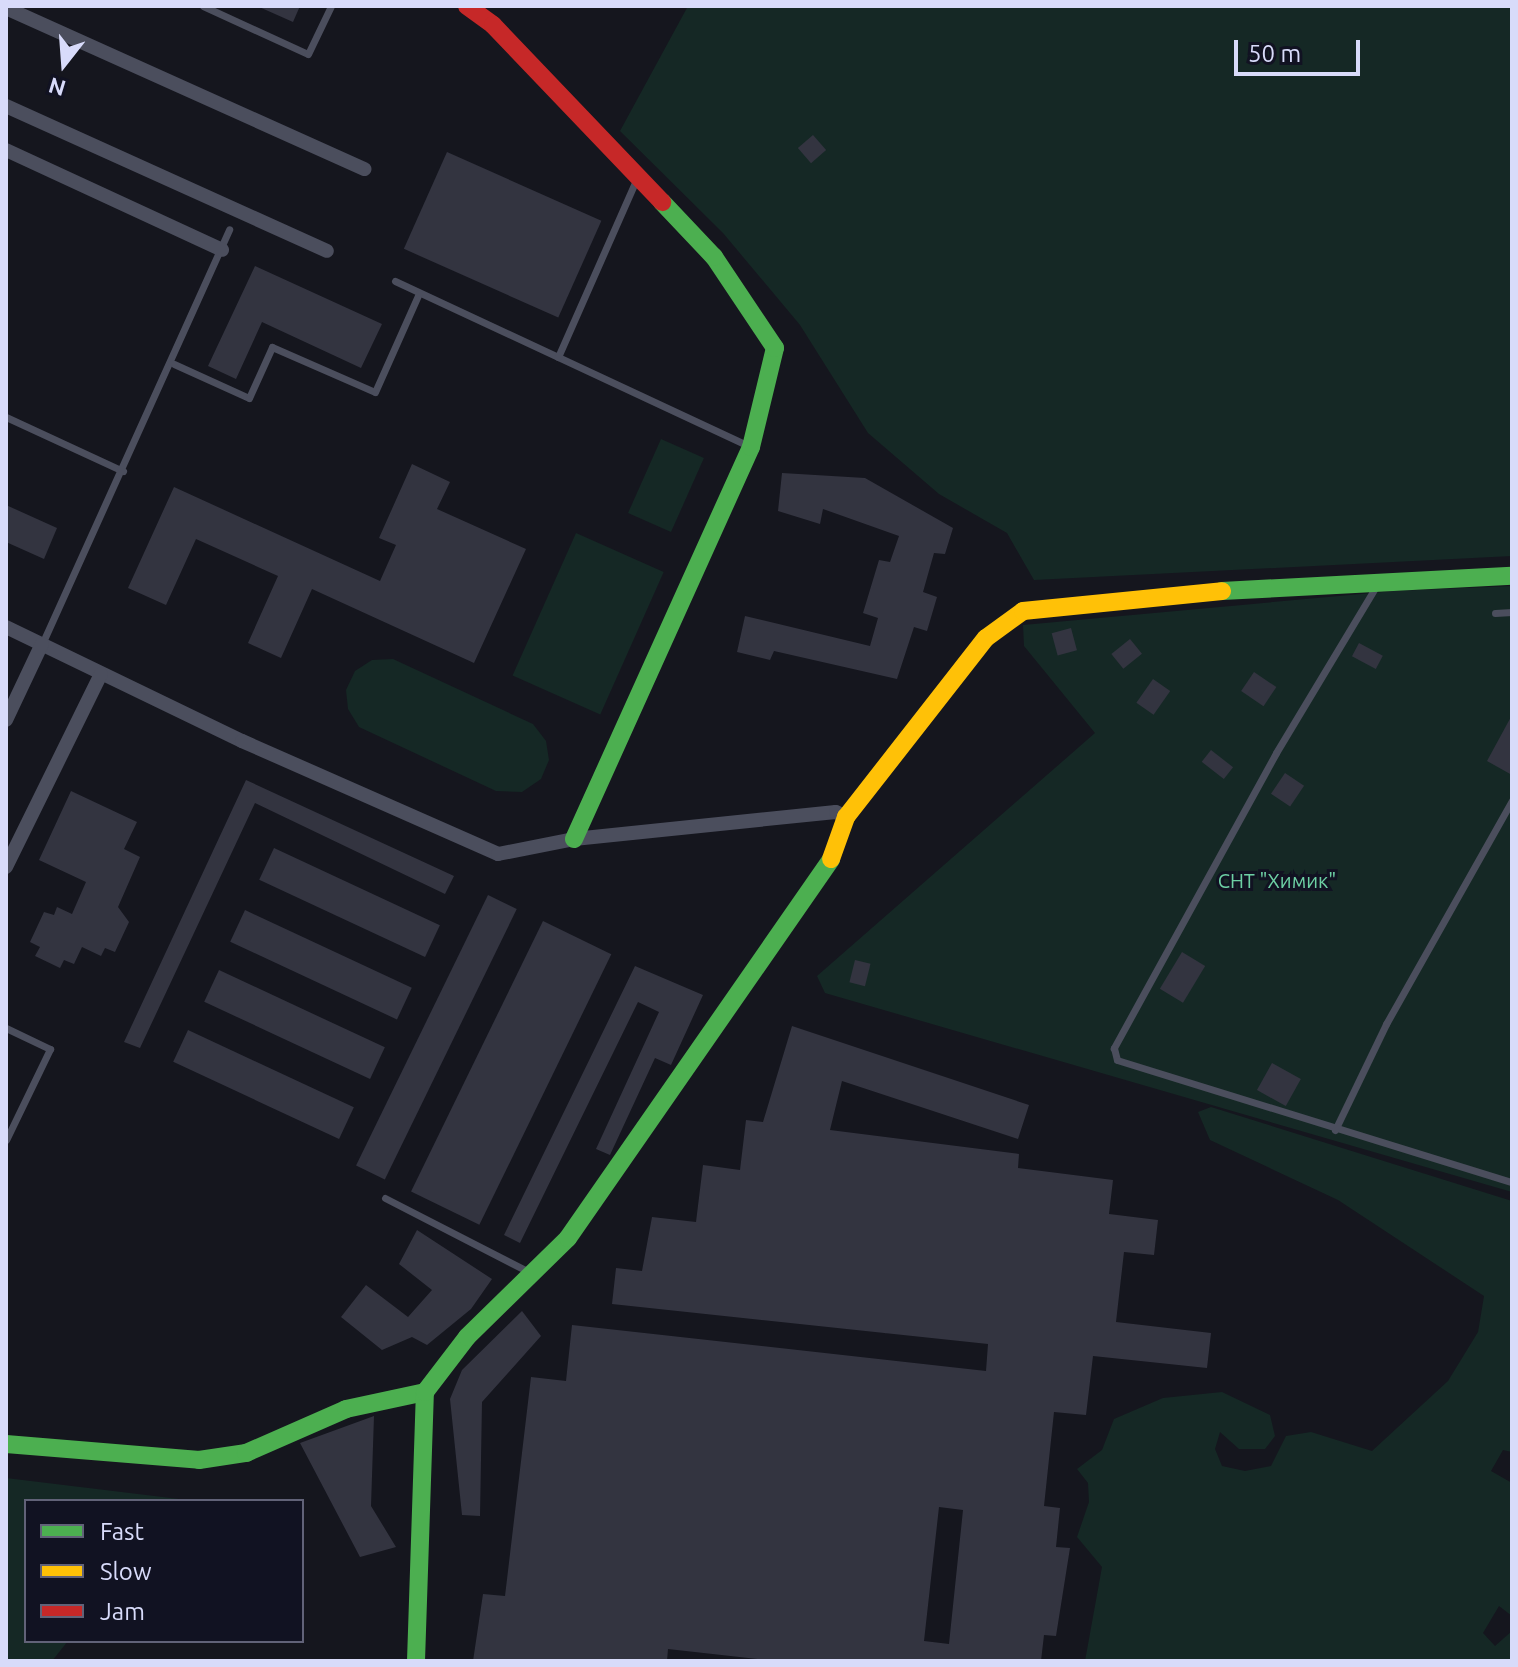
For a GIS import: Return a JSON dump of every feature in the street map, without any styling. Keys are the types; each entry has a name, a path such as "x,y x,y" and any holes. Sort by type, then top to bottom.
{"street":[{"path":"467,6 493,25 636,180 714,257 775,348 751,447 695,556 574,839"},
{"path":"6,8 364,169"},
{"path":"6,106 327,251"},
{"path":"6,150 222,250"},
{"path":"416,1661 425,1392 467,1337 568,1238 681,1083 841,844 846,817 986,638 1023,611 1150,595 1512,576"},
{"path":"6,627 101,674 498,854 574,839 836,812 846,817"},
{"path":"6,720 42,644"},
{"path":"6,867 101,674"},
{"path":"6,1444 199,1460 246,1453 346,1409 425,1392"}],"lane":[{"path":"203,6 308,54 331,6"},
{"path":"558,357 636,180"},
{"path":"42,644 174,364 229,229"},
{"path":"395,281 751,447"},
{"path":"174,364 249,398 272,347 375,392 419,293"},
{"path":"609,391 613,382"},
{"path":"6,417 123,471"},
{"path":"1378,583 1276,753 1114,1048 1117,1060 1335,1130 1512,1182"},
{"path":"1495,613 1512,612"},
{"path":"1335,1130 1386,1024 1512,800"},
{"path":"6,1028 50,1049 6,1140"},
{"path":"385,1198 533,1274"}],"green space":[{"path":"688,6 1512,6 1512,556 1034,580 1007,533 939,494 868,433 800,325 723,233 620,131"},
{"path":"661,439 704,458 671,532 628,513"},
{"path":"576,533 664,572 600,715 513,676"},
{"name":"СНТ \"Химик\"","path":"1512,586 1512,1192 825,993 817,976 1095,733 1024,646 1023,625 1394,591"},
{"path":"393,659 533,724 546,741 549,760 541,779 522,792 496,791 359,727 348,709 346,690 355,671 372,660"},
{"path":"1211,1107 1512,1201 1512,1452 1503,1450 1491,1471 1512,1483 1512,1616 1499,1606 1483,1633 1495,1646 1512,1631 1512,1661 1085,1661 1102,1567 1077,1537 1089,1502 1088,1483 1077,1469 1102,1450 1114,1419 1163,1398 1222,1392 1270,1415 1275,1436 1265,1449 1239,1449 1220,1432 1215,1449 1222,1466 1245,1471 1271,1466 1286,1436 1311,1432 1372,1451 1448,1381 1478,1332 1484,1296 1338,1200 1210,1140 1198,1112"},
{"path":"6,1478 179,1499 24,1499 24,1643 66,1643 52,1661 6,1661"}],"building":[{"path":"257,6 300,6 293,22"},
{"path":"813,135 826,150 811,163 798,148"},
{"path":"447,152 601,221 558,318 404,249"},
{"path":"255,266 382,324 361,368 262,322 236,379 208,366"},
{"path":"412,464 450,482 437,509 526,549 474,663 312,589 281,658 248,643 278,576 196,539 166,605 128,588 174,487 380,581 396,545 379,538"},
{"path":"782,473 865,478 953,528 945,554 934,553 923,592 937,597 927,631 914,627 897,679 774,651 770,660 737,652 745,616 870,646 878,618 863,613 879,560 890,562 899,536 823,509 820,524 778,511"},
{"path":"6,505 57,528 44,559 6,542"},
{"path":"1071,628 1077,650 1058,655 1052,633"},
{"path":"1130,639 1142,654 1123,669 1111,654"},
{"path":"1359,643 1383,656 1376,669 1352,656"},
{"path":"1254,672 1276,687 1264,706 1241,691"},
{"path":"1153,679 1170,691 1154,715 1136,703"},
{"path":"1512,715 1512,775 1487,761"},
{"path":"1211,750 1233,767 1224,779 1202,762"},
{"path":"1285,773 1304,786 1290,807 1271,794"},
{"path":"246,780 454,876 445,894 255,803 140,1048 124,1042"},
{"path":"71,791 137,822 124,849 140,857 118,907 129,922 115,952 105,948 101,956 82,947 74,964 64,960 60,968 35,956 40,947 30,942 44,912 54,915 57,907 72,914 86,882 39,860"},
{"path":"274,848 440,925 425,957 259,880"},
{"path":"488,895 517,909 385,1180 356,1166"},
{"path":"245,910 412,988 397,1019 230,942"},
{"path":"543,921 611,954 479,1225 411,1192"},
{"path":"1182,952 1205,966 1183,1003 1160,989"},
{"path":"855,960 871,964 865,986 849,982"},
{"path":"635,966 703,995 671,1065 655,1058 610,1155 596,1149 659,1012 638,1002 520,1243 504,1235"},
{"path":"219,970 385,1047 370,1079 204,1002"},
{"path":"792,1026 1029,1105 1018,1139 842,1081 830,1130 1019,1154 1018,1168 1113,1180 1109,1214 1158,1220 1154,1255 1124,1252 1116,1322 1211,1333 1207,1368 1093,1356 1086,1415 1054,1412 1044,1506 1060,1508 1056,1547 1070,1548 1056,1636 1044,1635 1041,1661 776,1661 668,1649 667,1661 473,1661 483,1594 505,1596 531,1377 566,1381 572,1325 986,1371 988,1344 612,1304 616,1268 642,1271 652,1217 696,1222 703,1165 740,1170 746,1120 763,1122","holes":["939,1507 963,1510 949,1644 924,1641"]},
{"path":"188,1030 354,1107 339,1139 173,1062"},
{"path":"1272,1063 1301,1079 1286,1106 1257,1090"},
{"path":"417,1230 492,1279 471,1309 427,1345 412,1337 382,1350 341,1317 366,1285 408,1317 432,1290 399,1264"},
{"path":"522,1311 541,1336 482,1402 480,1516 462,1515 450,1399 462,1370"},
{"path":"374,1416 371,1506 396,1547 360,1557 300,1443"}],"traffic: fast":[{"path":"574,839 751,447 775,348 714,257 662,202"},
{"path":"1222,591 1512,576"},
{"path":"416,1661 425,1392 467,1337 568,1238 831,859"},
{"path":"6,1444 199,1460 246,1453 346,1409 425,1392"}],"traffic: slow":[{"path":"831,859 846,817 986,638 1023,611 1222,591"}],"traffic: jam":[{"path":"467,6 493,25 662,202"}]}
